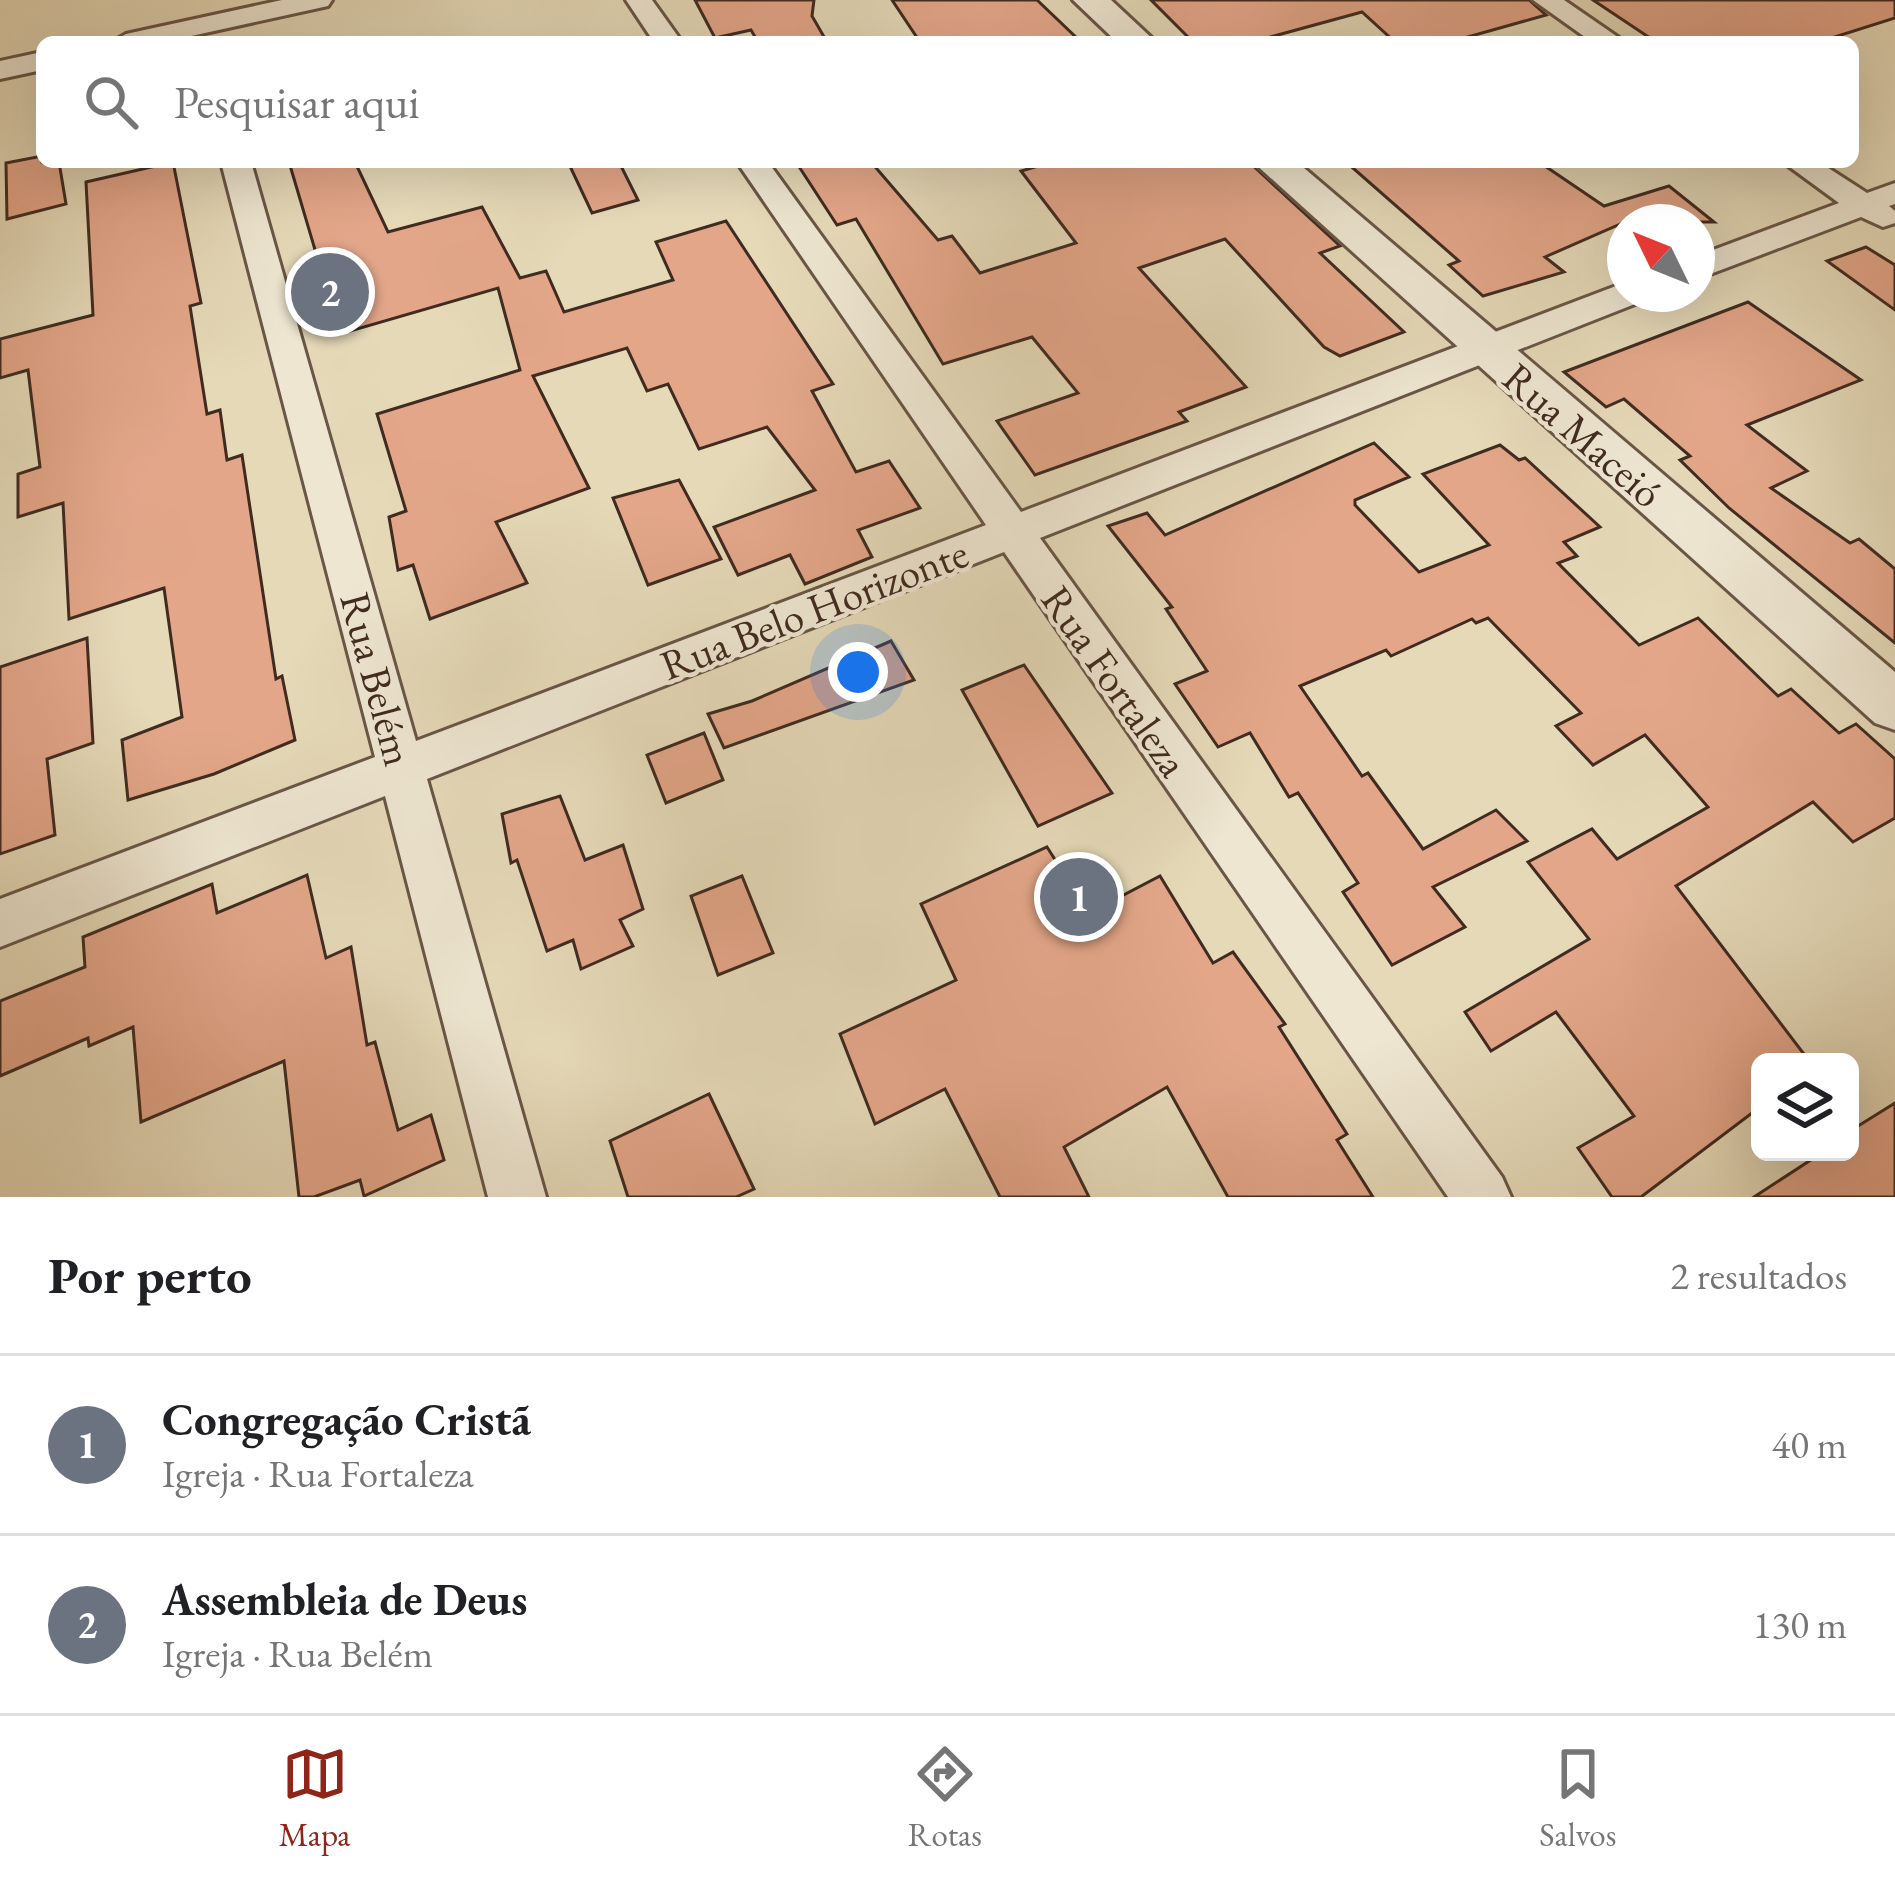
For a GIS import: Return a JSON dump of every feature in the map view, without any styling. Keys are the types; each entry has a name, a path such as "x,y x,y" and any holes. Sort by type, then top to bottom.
{"street":[{"path":"149,36 319,0"},
{"path":"639,0 664,36"},
{"path":"1090,0 1131,36"},
{"path":"1546,0 1602,36"},
{"path":"0,70 36,62"},
{"name":"Rua Belém","path":"238,168 518,1197"},
{"name":"Rua Fortaleza","path":"756,168 1482,1197"},
{"name":"Rua Maceió","path":"1280,168 1895,706"},
{"path":"1811,168 1880,199 1895,224"},
{"path":"1715,261 1880,199"},
{"name":"Rua Belo Horizonte","path":"0,923 1607,302"}],"building":[{"path":"695,0 814,0 812,16 824,36 754,36 751,30 714,36"},
{"path":"892,0 1037,0 1075,36 916,36"},
{"path":"1151,0 1529,0 1546,15 1471,36 1388,36 1362,12 1274,36 1187,36"},
{"path":"1593,0 1895,0 1895,18 1838,36 1647,36"},
{"path":"36,157 36,168 60,168 66,204 7,219 6,163"},
{"path":"147,168 174,168 201,303 190,306 207,414 220,410 227,460 242,455 276,679 282,676 295,740 214,774 128,800 122,740 182,717 164,588 69,619 63,503 18,517 18,474 40,467 28,370 0,378 0,339 93,315 86,182"},
{"path":"291,168 358,168 388,232 482,207 520,278 546,271 564,312 673,280 656,242 726,221 833,384 812,391 856,472 889,461 920,508 858,530 872,557 805,584 790,555 738,575 714,527 815,490 767,427 699,449 668,384 647,391 627,348 533,376 589,488 496,522 527,583 430,619 413,565 398,570 389,517 406,511 377,414 520,370 498,288 340,334"},
{"path":"571,168 622,168 638,200 592,213"},
{"path":"800,168 876,168 938,240 952,236 980,273 1076,243 1021,171 1256,168 1340,246 1320,253 1404,332 1340,356 1324,347 1225,239 1139,268 1246,387 1179,412 1187,421 1035,475 997,421 1078,393 1032,337 943,364 856,219 837,225"},
{"path":"1353,168 1548,168 1607,205 1607,230 1545,257 1564,272 1483,296 1449,265 1459,261"},
{"path":"1669,186 1692,204 1610,204"},
{"path":"1866,247 1895,265 1895,310 1827,261"},
{"path":"1748,302 1861,380 1747,425 1807,471 1771,488 1850,543 1859,539 1895,569 1895,643 1729,508 1680,460 1690,456 1624,399 1606,407 1564,372"},
{"path":"1374,443 1409,477 1355,500 1355,505 1419,572 1489,545 1423,474 1500,445 1519,460 1525,458 1600,527 1564,542 1577,556 1558,563 1639,645 1698,618 1778,696 1791,689 1839,733 1856,724 1895,759 1895,818 1853,842 1813,802 1676,886 1803,1053 1751,1053 1751,1114 1641,1197 1612,1197 1578,1148 1634,1116 1556,1012 1491,1051 1465,1012 1589,939 1528,862 1592,829 1617,859 1708,807 1645,735 1593,765 1556,726 1581,713 1488,618 1476,623 1472,619 1391,656 1386,650 1300,686 1362,776 1368,773 1423,849 1496,810 1527,841 1433,887 1465,927 1392,965 1343,892 1358,883 1298,793 1289,797 1250,733 1218,747 1175,684 1207,671 1166,609 1172,607 1108,526 1147,513 1165,535"},
{"path":"679,480 721,559 648,585 613,498"},
{"path":"87,638 93,743 47,759 55,835 0,854 0,667"},
{"path":"891,641 914,680 724,748 708,714 752,701"},
{"path":"1024,665 1112,793 1038,826 962,690"},
{"path":"704,733 723,780 666,803 647,755"},
{"path":"560,796 585,860 623,845 643,909 620,920 633,946 581,969 573,940 547,951 517,860 511,863 502,814"},
{"path":"1047,847 1089,913 1160,876 1213,963 1233,952 1285,1024 1279,1027 1347,1134 1337,1140 1373,1197 1228,1197 1167,1087 1064,1147 1089,1197 1000,1197 945,1089 875,1124 840,1034 956,980 921,904"},
{"path":"307,875 326,958 351,947 367,1045 375,1042 398,1130 431,1115 444,1160 364,1196 360,1180 314,1197 299,1197 284,1061 141,1122 133,1027 89,1046 88,1038 0,1076 0,1001 85,967 83,937 212,884 217,913"},
{"path":"742,876 773,953 718,975 691,896"},
{"path":"709,1094 754,1189 736,1197 628,1197 610,1141"},
{"path":"1895,1103 1895,1197 1754,1197 1809,1161 1859,1161 1859,1125"}],"place":[{"name":"Assembleia de Deus","path":"330,292"},
{"name":"Congregação Cristã","path":"1079,897"}]}
